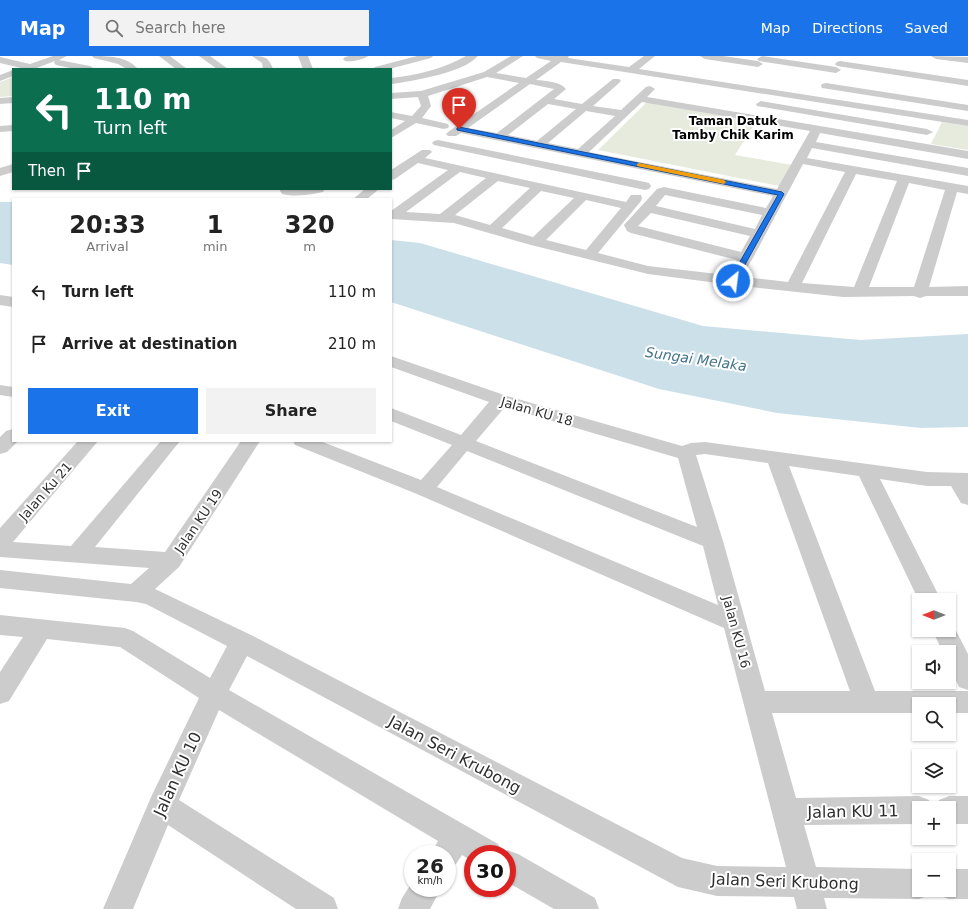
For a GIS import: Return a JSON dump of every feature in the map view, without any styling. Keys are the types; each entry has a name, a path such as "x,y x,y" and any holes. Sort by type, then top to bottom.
{"street":[{"path":"24,67 40,56"},
{"path":"96,56 122,62 132,68"},
{"path":"164,56 181,68"},
{"path":"204,56 222,68"},
{"path":"257,56 266,62 268,68"},
{"path":"303,56 308,68"},
{"path":"352,68 348,57 363,56"},
{"path":"382,68 428,56"},
{"path":"392,81 416,77 455,66 473,56"},
{"path":"392,96 422,94 487,74 518,56"},
{"path":"540,56 562,58 665,75 745,81 776,93 968,123"},
{"path":"705,56 761,60 799,60 839,68 966,82"},
{"path":"936,56 968,60"},
{"path":"633,57 648,57 661,61"},
{"path":"631,70 648,57"},
{"path":"392,175 562,58"},
{"path":"0,60 24,67 60,60 87,68"},
{"path":"745,81 761,60"},
{"path":"776,93 799,60"},
{"path":"818,99 839,68"},
{"path":"952,120 966,82 968,68"},
{"path":"545,69 559,72"},
{"path":"0,78 12,73"},
{"path":"487,74 528,81 560,88 561,90 499,137"},
{"path":"581,153 640,98 657,87 665,75"},
{"path":"539,145 584,107 620,81 602,78"},
{"path":"638,84 657,87"},
{"path":"826,86 968,108"},
{"path":"392,134 416,120 426,106 422,94"},
{"path":"640,98 968,155"},
{"path":"0,101 12,100"},
{"path":"547,101 623,114"},
{"path":"753,103 927,132"},
{"path":"733,281 809,144 837,117 844,103"},
{"path":"392,115 444,126"},
{"path":"922,147 931,117"},
{"path":"0,129 12,128"},
{"path":"459,129 782,194"},
{"path":"438,143 645,186"},
{"path":"809,144 968,172"},
{"path":"519,182 557,148"},
{"path":"415,159 629,206"},
{"path":"800,160 968,190"},
{"path":"0,172 12,168"},
{"path":"392,215 458,168"},
{"path":"589,255 659,169"},
{"path":"793,288 852,170"},
{"path":"443,218 495,177"},
{"path":"859,293 904,179"},
{"path":"493,229 538,186"},
{"path":"920,293 952,187"},
{"path":"286,190 293,192 311,190"},
{"path":"360,198 372,190"},
{"path":"746,258 632,228 631,225 661,192 668,192 771,213"},
{"path":"536,242 583,196"},
{"path":"648,208 759,234"},
{"path":"392,215 455,219 536,242 648,270 793,288 859,293 968,292"},
{"path":"0,300 12,302"},
{"name":"Jalan KU 18","path":"392,361 501,400 686,454"},
{"path":"0,390 12,392"},
{"path":"424,489 501,400"},
{"path":"392,414 712,541"},
{"path":"0,448 12,436"},
{"name":"Jalan Ku 21","path":"0,542 88,442"},
{"path":"77,554 170,442"},
{"name":"Jalan KU 19","path":"136,593 171,561 250,442"},
{"path":"305,442 424,489 734,622"},
{"path":"686,454 691,449 705,448 927,479 962,480 968,498"},
{"name":"Jalan KU 16","path":"686,454 712,541 809,896"},
{"path":"776,458 866,702"},
{"path":"866,470 927,593"},
{"path":"0,548 171,561"},
{"name":"Jalan Seri Krubong","path":"0,579 136,593 152,597 242,642 678,872 717,881 809,896 912,885"},
{"path":"0,625 125,638 452,845"},
{"path":"0,693 40,630"},
{"path":"947,637 968,679"},
{"name":"Jalan KU 10","path":"118,909 162,805 214,694 242,642"},
{"path":"756,702 968,702"},
{"path":"162,805 323,909"},
{"name":"Jalan KU 11","path":"786,812 912,810"},
{"path":"956,810 968,810"},
{"path":"516,870 584,909"},
{"path":"956,884 968,884"},
{"path":"413,909 420,897"}],"shaded area":[{"path":"12,77 12,96 0,97 0,82"},
{"path":"647,102 756,122 735,155 792,165 779,186 598,150"},
{"path":"942,122 968,126 968,150 931,144"}],"water":[{"path":"0,202 12,202 12,265 0,263"},
{"name":"Sungai Melaka","path":"392,240 420,243 703,326 861,340 968,334 968,427 921,428 777,413 659,389 392,302"}],"slow traffic":[{"path":"639,165 724,182"}],"district":[{"name":"Taman Datuk Tamby Chik Karim","path":"733,128"}],"route":[{"path":"459,129 782,194 733,281"}]}
